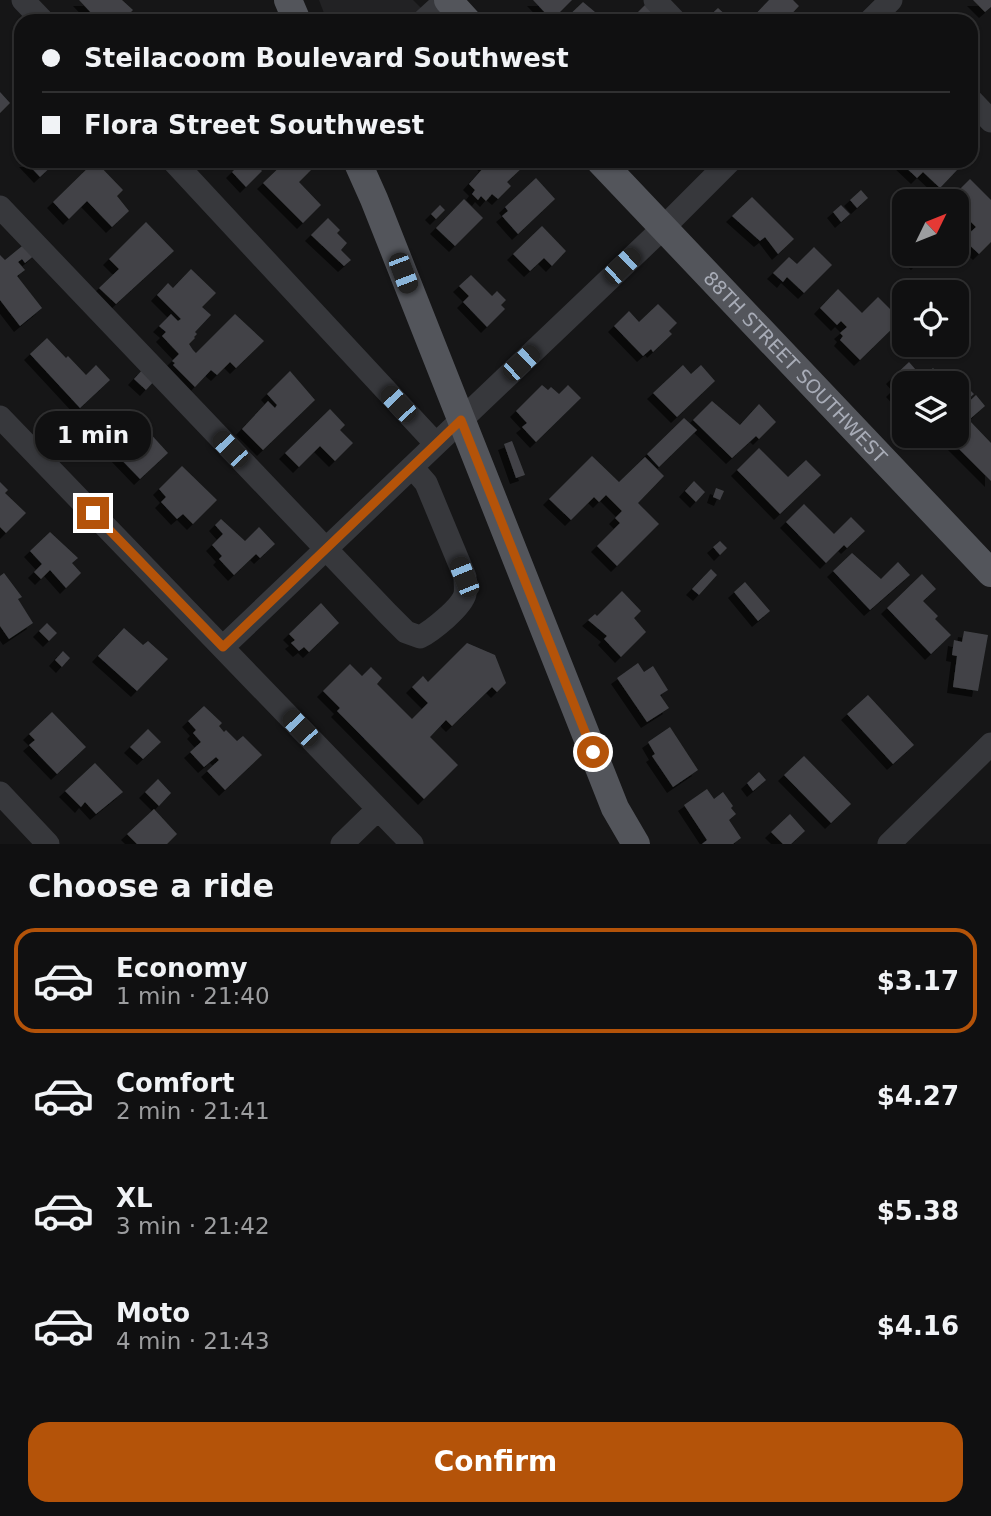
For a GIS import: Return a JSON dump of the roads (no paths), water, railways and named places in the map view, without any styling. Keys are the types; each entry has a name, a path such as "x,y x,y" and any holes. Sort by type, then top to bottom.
{"main road":[{"path":"447,0 460,14"},
{"path":"360,168 615,808 636,844"},
{"name":"88TH STREET SOUTHWEST","path":"607,168 990,571"},
{"path":"615,808 623,844"}],"street":[{"path":"23,0 36,14"},
{"path":"431,14 447,0"},
{"path":"655,0 668,14"},
{"path":"978,107 991,121"},
{"path":"180,168 436,444"},
{"path":"223,647 723,168"},
{"path":"0,207 406,632 420,637 461,603 465,596 464,577 426,483 412,467"},
{"path":"0,416 412,844"},
{"path":"889,844 991,744"},
{"path":"0,793 48,844"},
{"path":"342,844 378,808"}]}
